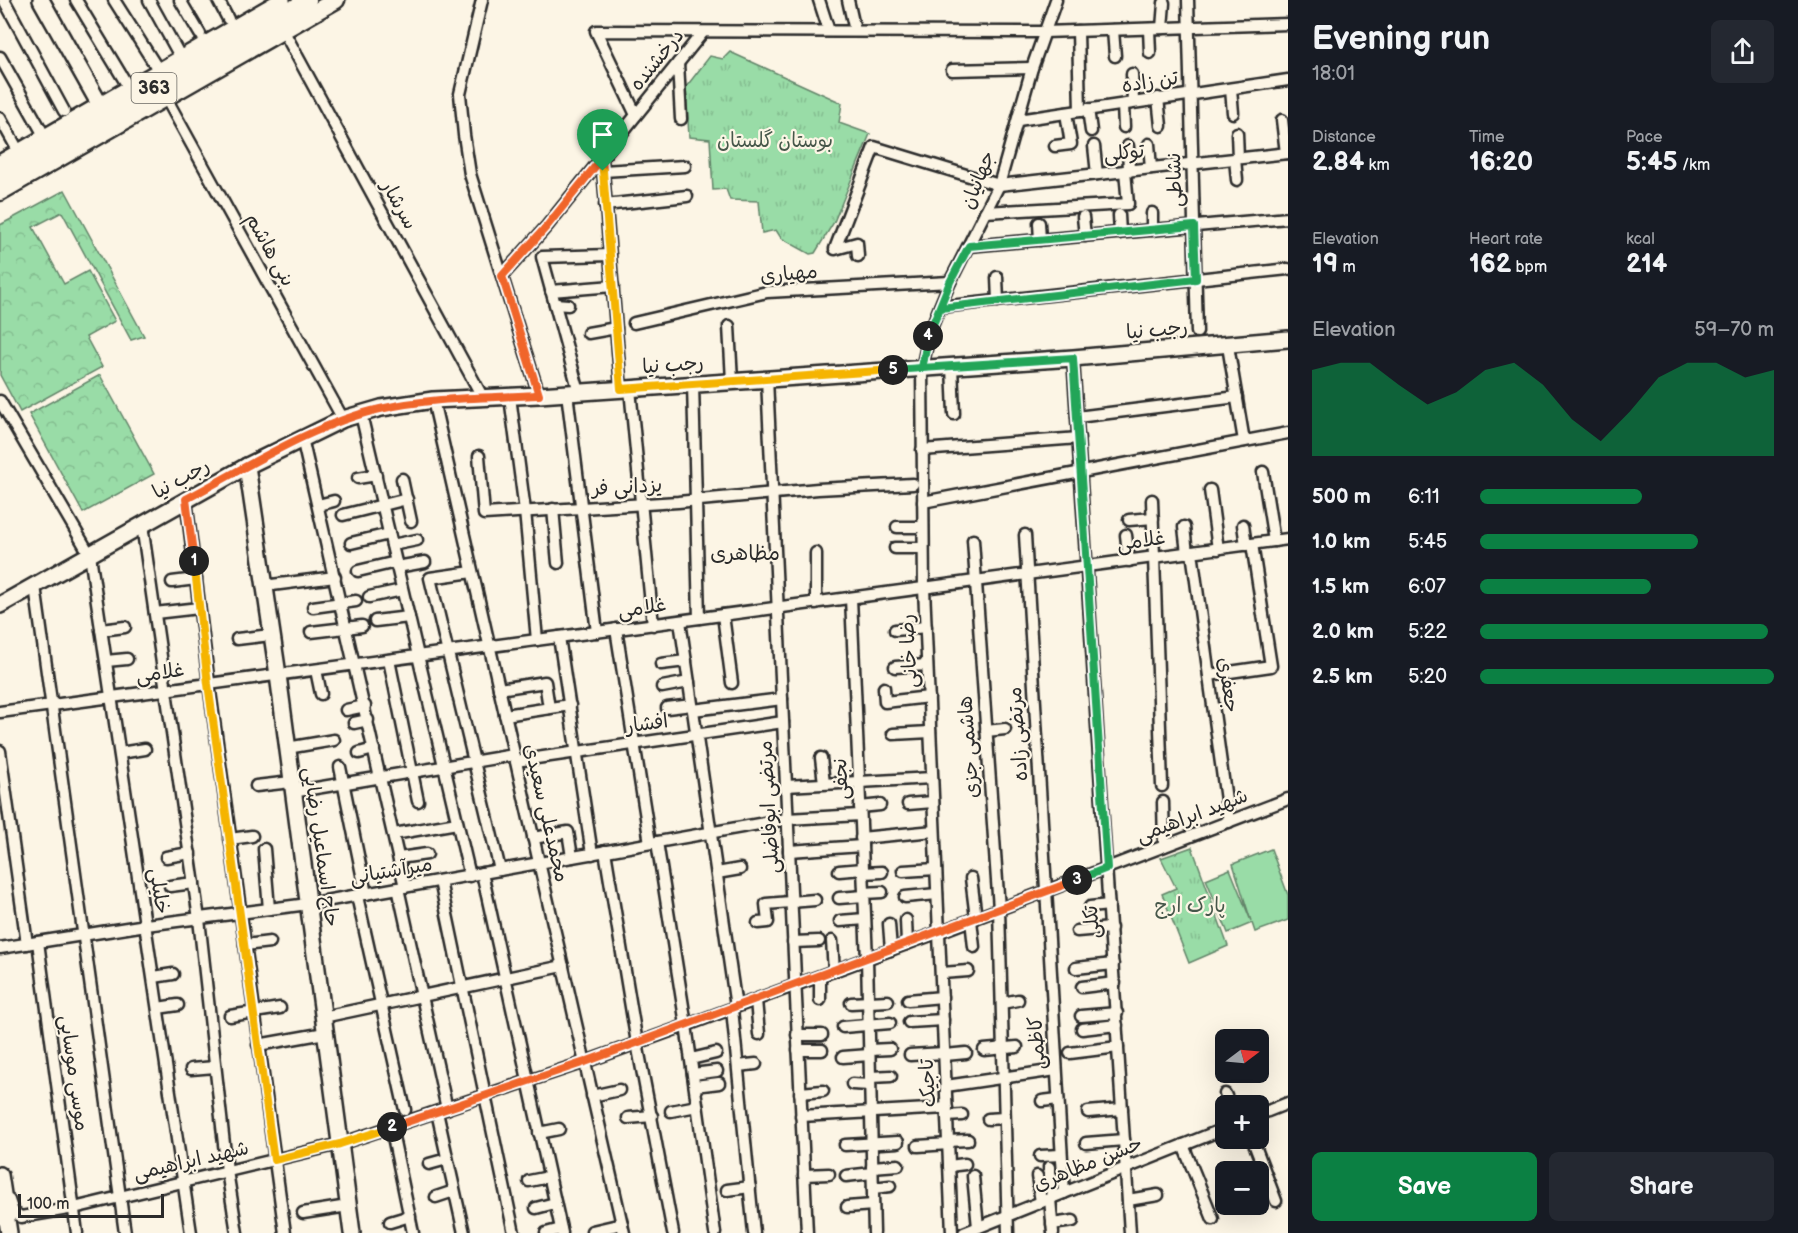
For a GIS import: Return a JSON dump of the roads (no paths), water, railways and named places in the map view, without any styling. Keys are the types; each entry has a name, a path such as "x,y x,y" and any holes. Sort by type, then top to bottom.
{"main road":[{"path":"41,0 100,105"},
{"path":"0,163 181,58 260,6 282,0"},
{"name":"363","path":"0,177 308,0"},
{"path":"0,192 336,0"},
{"name":"رجب نیا","path":"0,605 247,466 343,419 381,408 433,400 510,397 1073,358 1288,339"},
{"name":"حاج اسماعیل رضایی","path":"247,466 278,675 352,1233"},
{"path":"0,1178 9,1233"}],"street":[{"path":"4,0 64,111"},
{"path":"76,0 129,88"},
{"path":"114,0 159,71"},
{"path":"148,0 181,58"},
{"path":"180,0 200,34"},
{"path":"218,0 228,19"},
{"path":"482,0 460,94 470,174 539,395"},
{"path":"819,0 829,31"},
{"path":"848,0 855,31"},
{"name":"جهانیان","path":"922,368 930,331 950,282 999,185 1032,68 1056,0"},
{"name":"نشاطی","path":"1188,0 1197,332"},
{"path":"1162,28 1164,3"},
{"path":"636,115 596,31 1044,32 1288,24"},
{"path":"1149,29 1150,53"},
{"name":"سرشار","path":"283,30 483,398"},
{"path":"1113,30 1115,56"},
{"path":"1078,31 1084,110 1091,131"},
{"name":"درخشنده","path":"502,276 547,226 703,32"},
{"path":"0,57 45,137"},
{"path":"678,63 681,119"},
{"path":"952,70 1032,68"},
{"path":"1124,127 1132,75"},
{"name":"تن زاده","path":"1018,120 1288,80"},
{"path":"1231,89 1233,113"},
{"name":"بنی هاشم","path":"166,98 343,419"},
{"path":"1158,98 1161,126"},
{"path":"1055,146 1071,144 1066,113"},
{"path":"0,118 19,152"},
{"path":"1282,120 1287,153"},
{"path":"1237,133 1237,180"},
{"path":"1149,144 1151,168"},
{"path":"1094,146 1097,174"},
{"path":"985,212 1128,204 1128,146"},
{"path":"858,256 857,243 835,249 874,147 999,185"},
{"name":"توکلی","path":"999,185 1287,153"},
{"path":"602,158 616,328 642,504 652,625"},
{"path":"603,171 685,166"},
{"path":"1061,178 1063,190"},
{"path":"605,205 687,196"},
{"path":"1152,213 1152,230"},
{"path":"1119,215 1120,233"},
{"path":"1083,217 1085,236"},
{"path":"969,246 1288,218"},
{"path":"1040,224 1040,240"},
{"path":"597,632 580,507 573,392 555,304 542,257 610,255"},
{"path":"940,308 1288,269"},
{"path":"997,277 998,301"},
{"name":"مهیاری","path":"633,323 767,292 950,282"},
{"path":"551,291 613,286"},
{"path":"555,304 568,305"},
{"path":"729,326 732,381"},
{"path":"588,333 616,328"},
{"path":"1228,345 1244,441"},
{"name":"تکلی","path":"1073,358 1130,1233"},
{"path":"952,366 954,414"},
{"name":"رضا خانی","path":"922,368 924,588 939,932"},
{"name":"مرتضی ابوفاضلی","path":"767,379 807,1233"},
{"path":"693,384 699,618"},
{"path":"510,397 525,511 537,640"},
{"path":"1077,417 1237,397"},
{"name":"محمدعلی سعیدی","path":"433,400 623,1228"},
{"path":"0,401 90,555"},
{"path":"361,414 470,876"},
{"path":"923,502 1288,433"},
{"path":"302,438 318,505 316,523 335,578 399,858 402,888 442,1110 447,1159 464,1233"},
{"path":"922,450 1078,438"},
{"name":"یزدانی فر","path":"479,456 484,514 696,501 913,484"},
{"path":"1263,472 1274,541"},
{"path":"358,478 376,475"},
{"path":"402,479 411,521"},
{"path":"1210,490 1218,549"},
{"path":"186,499 208,684 285,1233"},
{"path":"343,515 407,499"},
{"path":"1152,500 1162,786"},
{"path":"318,505 334,501"},
{"path":"553,509 558,563"},
{"path":"1129,520 1153,518"},
{"path":"142,525 199,919 227,1172 237,1233"},
{"path":"1209,675 1271,666 1249,545 1243,525"},
{"path":"897,527 923,527"},
{"name":"جعفری","path":"1184,527 1209,675 1229,822"},
{"path":"351,543 389,534"},
{"path":"1126,534 1129,561"},
{"name":"مرتضی زاده","path":"1025,535 1046,891"},
{"name":"غلامی","path":"0,712 1288,539"},
{"path":"392,545 417,540"},
{"name":"هاشمی جزی","path":"973,540 999,909 1008,1233"},
{"path":"895,548 923,548"},
{"path":"816,553 816,603"},
{"name":"خلیلی","path":"90,555 192,1233"},
{"path":"358,571 425,562"},
{"path":"472,572 430,579 500,870"},
{"path":"264,586 335,578"},
{"path":"172,582 196,579"},
{"path":"35,586 125,1233"},
{"path":"369,597 402,590"},
{"name":"نجفی","path":"851,598 862,842 869,869 864,894 874,1233"},
{"path":"312,607 356,601"},
{"path":"155,613 199,608"},
{"path":"723,615 732,683"},
{"path":"375,621 409,618"},
{"path":"680,621 717,873 734,1008 754,1233"},
{"path":"311,632 362,626"},
{"path":"101,630 125,627"},
{"path":"895,630 926,627"},
{"path":"616,629 634,744 686,1025 715,1233"},
{"path":"237,639 271,636"},
{"path":"559,637 592,854"},
{"path":"106,661 127,659"},
{"path":"389,660 418,801"},
{"path":"661,664 686,661"},
{"path":"895,667 927,665"},
{"path":"316,670 321,694"},
{"path":"499,689 545,682 549,708"},
{"path":"662,687 689,682"},
{"path":"884,688 886,707 929,697"},
{"path":"667,708 782,699"},
{"path":"505,715 570,705"},
{"path":"346,710 365,706"},
{"path":"354,723 368,720"},
{"name":"افشار","path":"256,786 344,785 473,762 577,752 783,722"},
{"path":"986,731 1005,729"},
{"path":"893,734 930,732"},
{"path":"287,748 333,740"},
{"path":"120,753 145,749"},
{"path":"359,753 374,749"},
{"name":"موسی موسایی","path":"0,752 33,943 77,1233"},
{"path":"821,758 824,783"},
{"path":"340,767 381,1004 405,1110"},
{"path":"786,786 932,778"},
{"name":"شهید ابراهیمی","path":"0,1178 14,1212 21,1217 74,1208 340,1144 528,1082 820,977 1288,799"},
{"path":"908,804 933,802"},
{"path":"1163,802 1164,846"},
{"name":"میرآشتیانی","path":"0,948 146,925 308,904 787,819 860,811 880,805"},
{"path":"394,834 457,823"},
{"path":"789,851 934,831"},
{"path":"533,838 568,832 572,857"},
{"path":"230,839 252,836"},
{"path":"264,849 269,909"},
{"path":"605,851 637,1043 673,1233"},
{"path":"166,856 190,853"},
{"path":"399,858 427,854"},
{"path":"717,873 740,869"},
{"path":"839,871 869,869"},
{"path":"903,871 936,869"},
{"path":"482,873 561,1231 546,1233"},
{"path":"971,878 974,947"},
{"path":"440,881 514,1233"},
{"path":"170,886 194,883"},
{"name":"کاظمی","path":"1046,891 1064,1193"},
{"path":"839,898 882,892"},
{"path":"905,897 937,894"},
{"path":"758,923 768,922 766,904 815,900"},
{"path":"1090,907 1109,905"},
{"path":"840,921 865,919"},
{"path":"906,920 908,944"},
{"path":"889,924 891,950"},
{"path":"1077,931 1111,928"},
{"name":"تاجیک","path":"939,932 952,1233"},
{"path":"793,942 819,941"},
{"path":"832,941 834,971"},
{"path":"245,945 270,942"},
{"path":"1076,968 1113,964"},
{"path":"323,1017 563,966"},
{"path":"942,973 968,971"},
{"path":"154,977 173,974"},
{"path":"820,977 820,1000"},
{"path":"1082,987 1115,983"},
{"path":"908,1000 942,997"},
{"path":"756,1000 759,1034"},
{"path":"1002,1003 1018,1000"},
{"path":"851,1003 888,1001"},
{"path":"158,1008 178,1005"},
{"path":"230,1016 280,1008"},
{"path":"1082,1016 1117,1013"},
{"path":"909,1022 943,1020"},
{"path":"843,1027 891,1023"},
{"path":"1082,1029 1117,1025"},
{"path":"258,1045 325,1034"},
{"path":"797,1035 822,1035"},
{"path":"984,1050 1017,1047"},
{"path":"1070,1053 1118,1047"},
{"path":"843,1057 890,1049"},
{"path":"798,1050 822,1050"},
{"path":"691,1059 716,1053"},
{"path":"910,1055 966,1053"},
{"path":"738,1066 756,1064"},
{"path":"191,1069 215,1067"},
{"path":"946,1086 1056,1070"},
{"path":"693,1074 717,1071"},
{"path":"852,1084 891,1076"},
{"path":"695,1086 719,1083"},
{"path":"592,1096 619,1090"},
{"path":"800,1093 823,1091"},
{"path":"1042,1101 1058,1100"},
{"path":"1269,1111 1288,1103"},
{"path":"671,1111 697,1106"},
{"path":"1088,1112 1122,1109"},
{"path":"801,1116 871,1112 947,1112 962,1115"},
{"path":"628,1118 651,1116"},
{"path":"988,1119 1004,1118"},
{"path":"391,1127 413,1233"},
{"path":"539,1133 559,1129"},
{"name":"حسن مظاهری","path":"964,1233 1215,1132"},
{"path":"918,1146 968,1140"},
{"path":"1086,1143 1124,1140"},
{"path":"844,1145 898,1142"},
{"path":"1183,1145 1213,1219"},
{"path":"1256,1149 1276,1201"},
{"path":"1040,1156 1061,1155"},
{"path":"429,1164 447,1159"},
{"path":"950,1166 964,1164"},
{"path":"846,1176 898,1165"},
{"path":"1047,1200 1049,1167"},
{"path":"804,1175 829,1174"},
{"path":"529,1181 549,1176"},
{"path":"973,1176 978,1227"},
{"path":"1037,1176 1047,1200 1052,1229 1073,1221"},
{"path":"727,1190 750,1186"},
{"path":"873,1188 890,1186"},
{"path":"436,1197 454,1191"},
{"path":"1128,1200 1158,1195"},
{"path":"536,1208 555,1203"},
{"path":"847,1207 873,1205"},
{"path":"303,1213 348,1206"},
{"path":"390,1222 410,1216"},
{"path":"592,1231 623,1228"}],"district":[{"name":"مظاهری","path":"745,553"}],"park label":[{"name":"بوستان گلستان","path":"775,141"},
{"name":"پارک ارج","path":"1190,906"}]}
